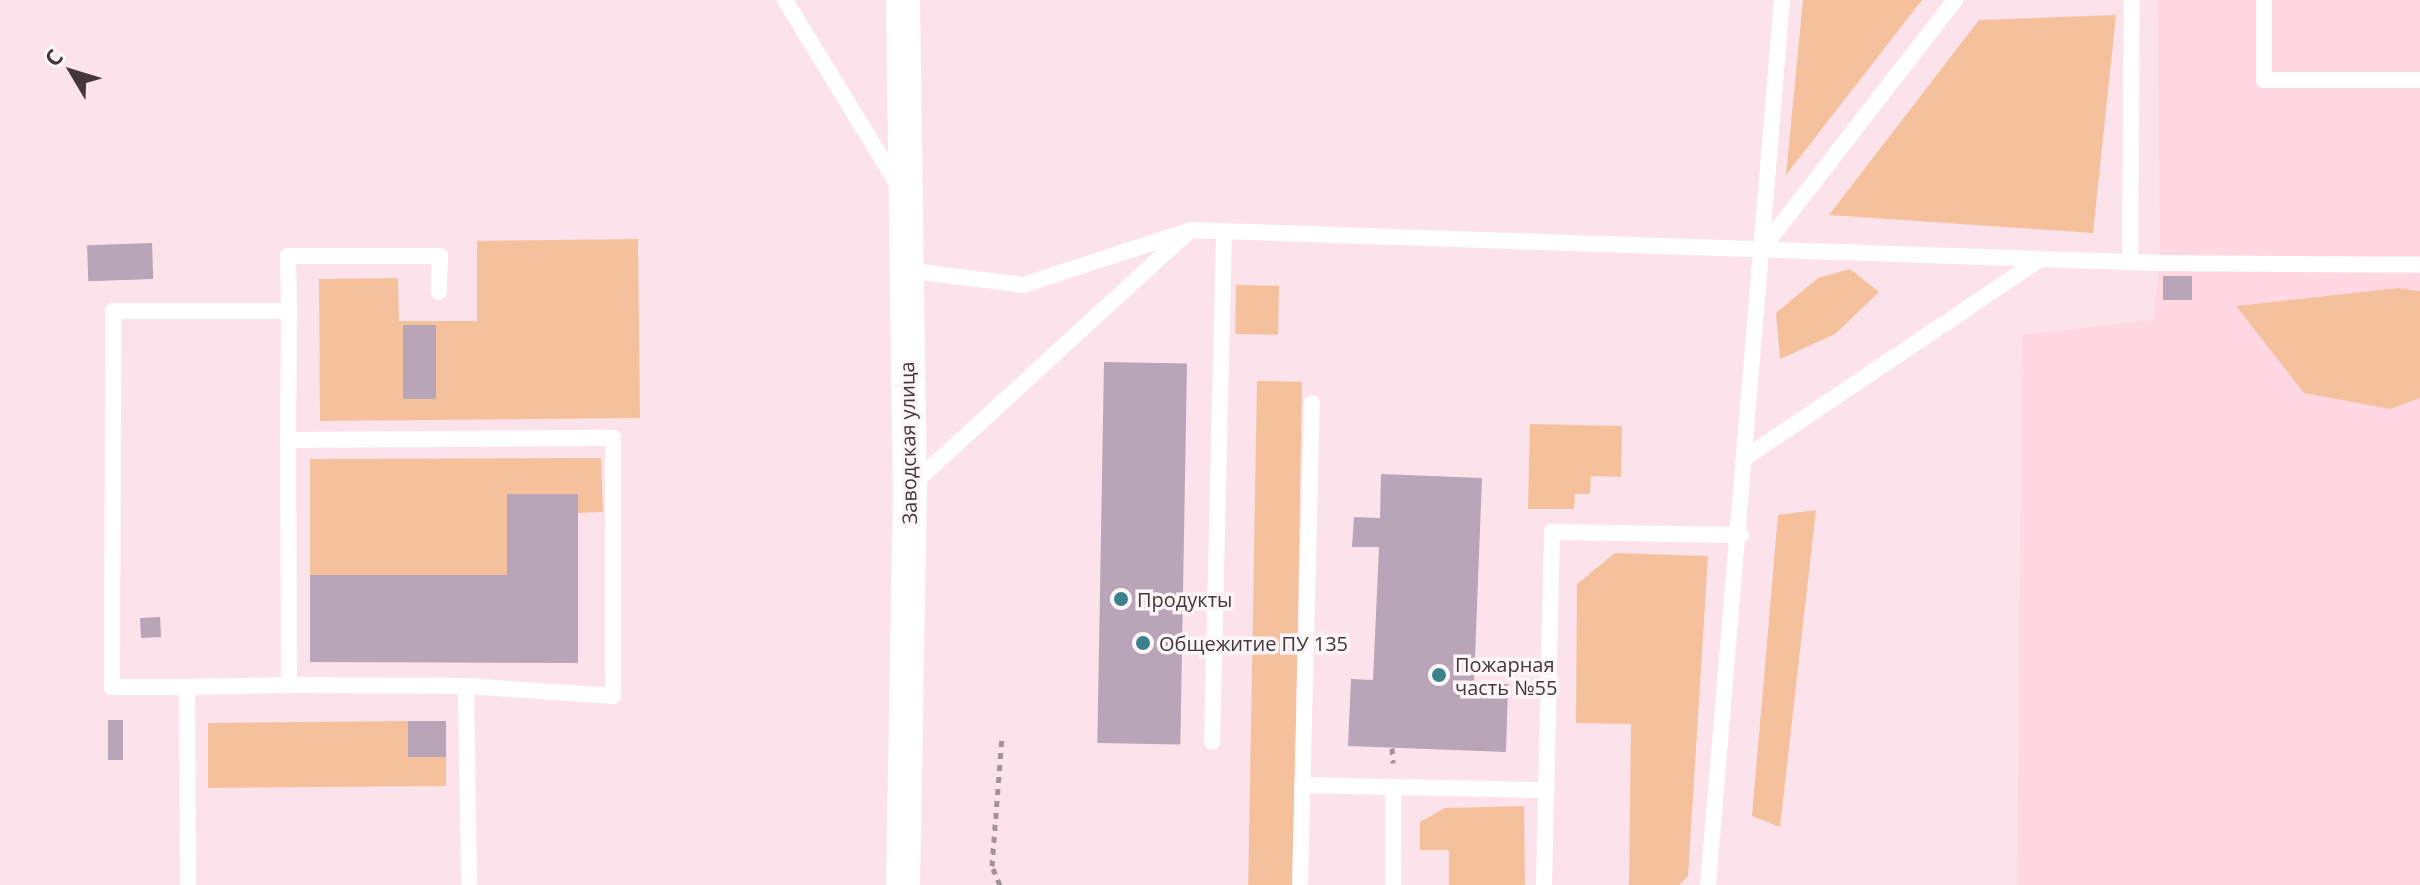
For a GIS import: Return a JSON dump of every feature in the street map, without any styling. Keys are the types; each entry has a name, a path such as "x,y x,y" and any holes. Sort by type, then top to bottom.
{"street":[{"name":"Заводская улица","path":"903,0 903,193 910,486 903,885"}],"lane":[{"path":"785,0 903,193"},
{"path":"1708,885 1741,535 1782,0"},
{"path":"1761,250 1955,0"},
{"path":"2130,262 2132,0"},
{"path":"2264,0 2264,80 2420,80"},
{"path":"905,270 1023,285 1190,230 2130,262 2420,265"},
{"path":"910,486 1190,230"},
{"path":"1212,742 1224,231"},
{"path":"289,685 288,256 440,256 439,292"},
{"path":"1746,457 2041,259"},
{"path":"288,440 613,438 613,696 466,686 112,687 113,311 289,311"},
{"path":"1300,885 1312,403"},
{"path":"1544,885 1552,532 1741,535"},
{"path":"466,686 469,885"},
{"path":"187,687 188,885"},
{"path":"1302,785 1547,790"},
{"path":"1393,787 1393,885"}],"path":[{"path":"1000,885 992,866 1002,737"}],"shaded area":[{"path":"1803,0 1922,0 1786,175"},
{"path":"2158,0 2420,0 2420,885 2017,885 2022,335 2153,320 2160,263"},
{"path":"2116,15 2093,233 1829,215 1979,20"},
{"path":"638,239 640,418 320,421 319,279 398,278 399,321 477,321 477,241"},
{"path":"1850,269 1879,292 1835,334 1780,359 1776,313 1818,278"},
{"path":"1236,285 1279,286 1278,335 1235,334"},
{"path":"2398,288 2420,291 2420,398 2390,409 2304,393 2236,306"},
{"path":"1257,381 1302,382 1293,885 1248,885"},
{"path":"1530,424 1622,426 1621,477 1591,476 1590,494 1575,494 1574,509 1528,509"},
{"path":"601,458 603,512 578,513 578,494 507,575 310,575 310,459"},
{"path":"1816,510 1780,827 1752,816 1778,515"},
{"path":"1615,553 1708,556 1688,876 1679,885 1629,885 1631,724 1576,723 1577,584"},
{"path":"408,721 408,756 446,757 446,786 208,788 208,723"},
{"path":"1524,806 1525,885 1449,885 1449,850 1420,850 1420,822 1445,808"}],"building":[{"path":"152,243 153,279 88,281 87,245"},
{"path":"2163,276 2192,276 2192,300 2163,300"},
{"path":"403,325 436,325 436,399 403,399"},
{"name":"Общежитие ПУ 135","path":"1104,362 1187,363 1180,744 1097,743"},
{"path":"1381,474 1482,478 1474,683 1508,684 1506,752 1348,746 1351,679 1373,680 1379,547 1352,547 1354,517 1380,518"},
{"path":"507,494 578,494 578,663 310,662 310,575 507,575"},
{"path":"160,617 161,637 141,638 140,618"},
{"path":"108,720 123,720 123,760 108,760"},
{"path":"408,721 446,721 446,757 408,757"}],"place":[{"name":"Продукты","path":"1121,599"},
{"name":"Общежитие ПУ 135","path":"1143,643"},
{"name":"Пожарная часть №55","path":"1439,675"}]}
